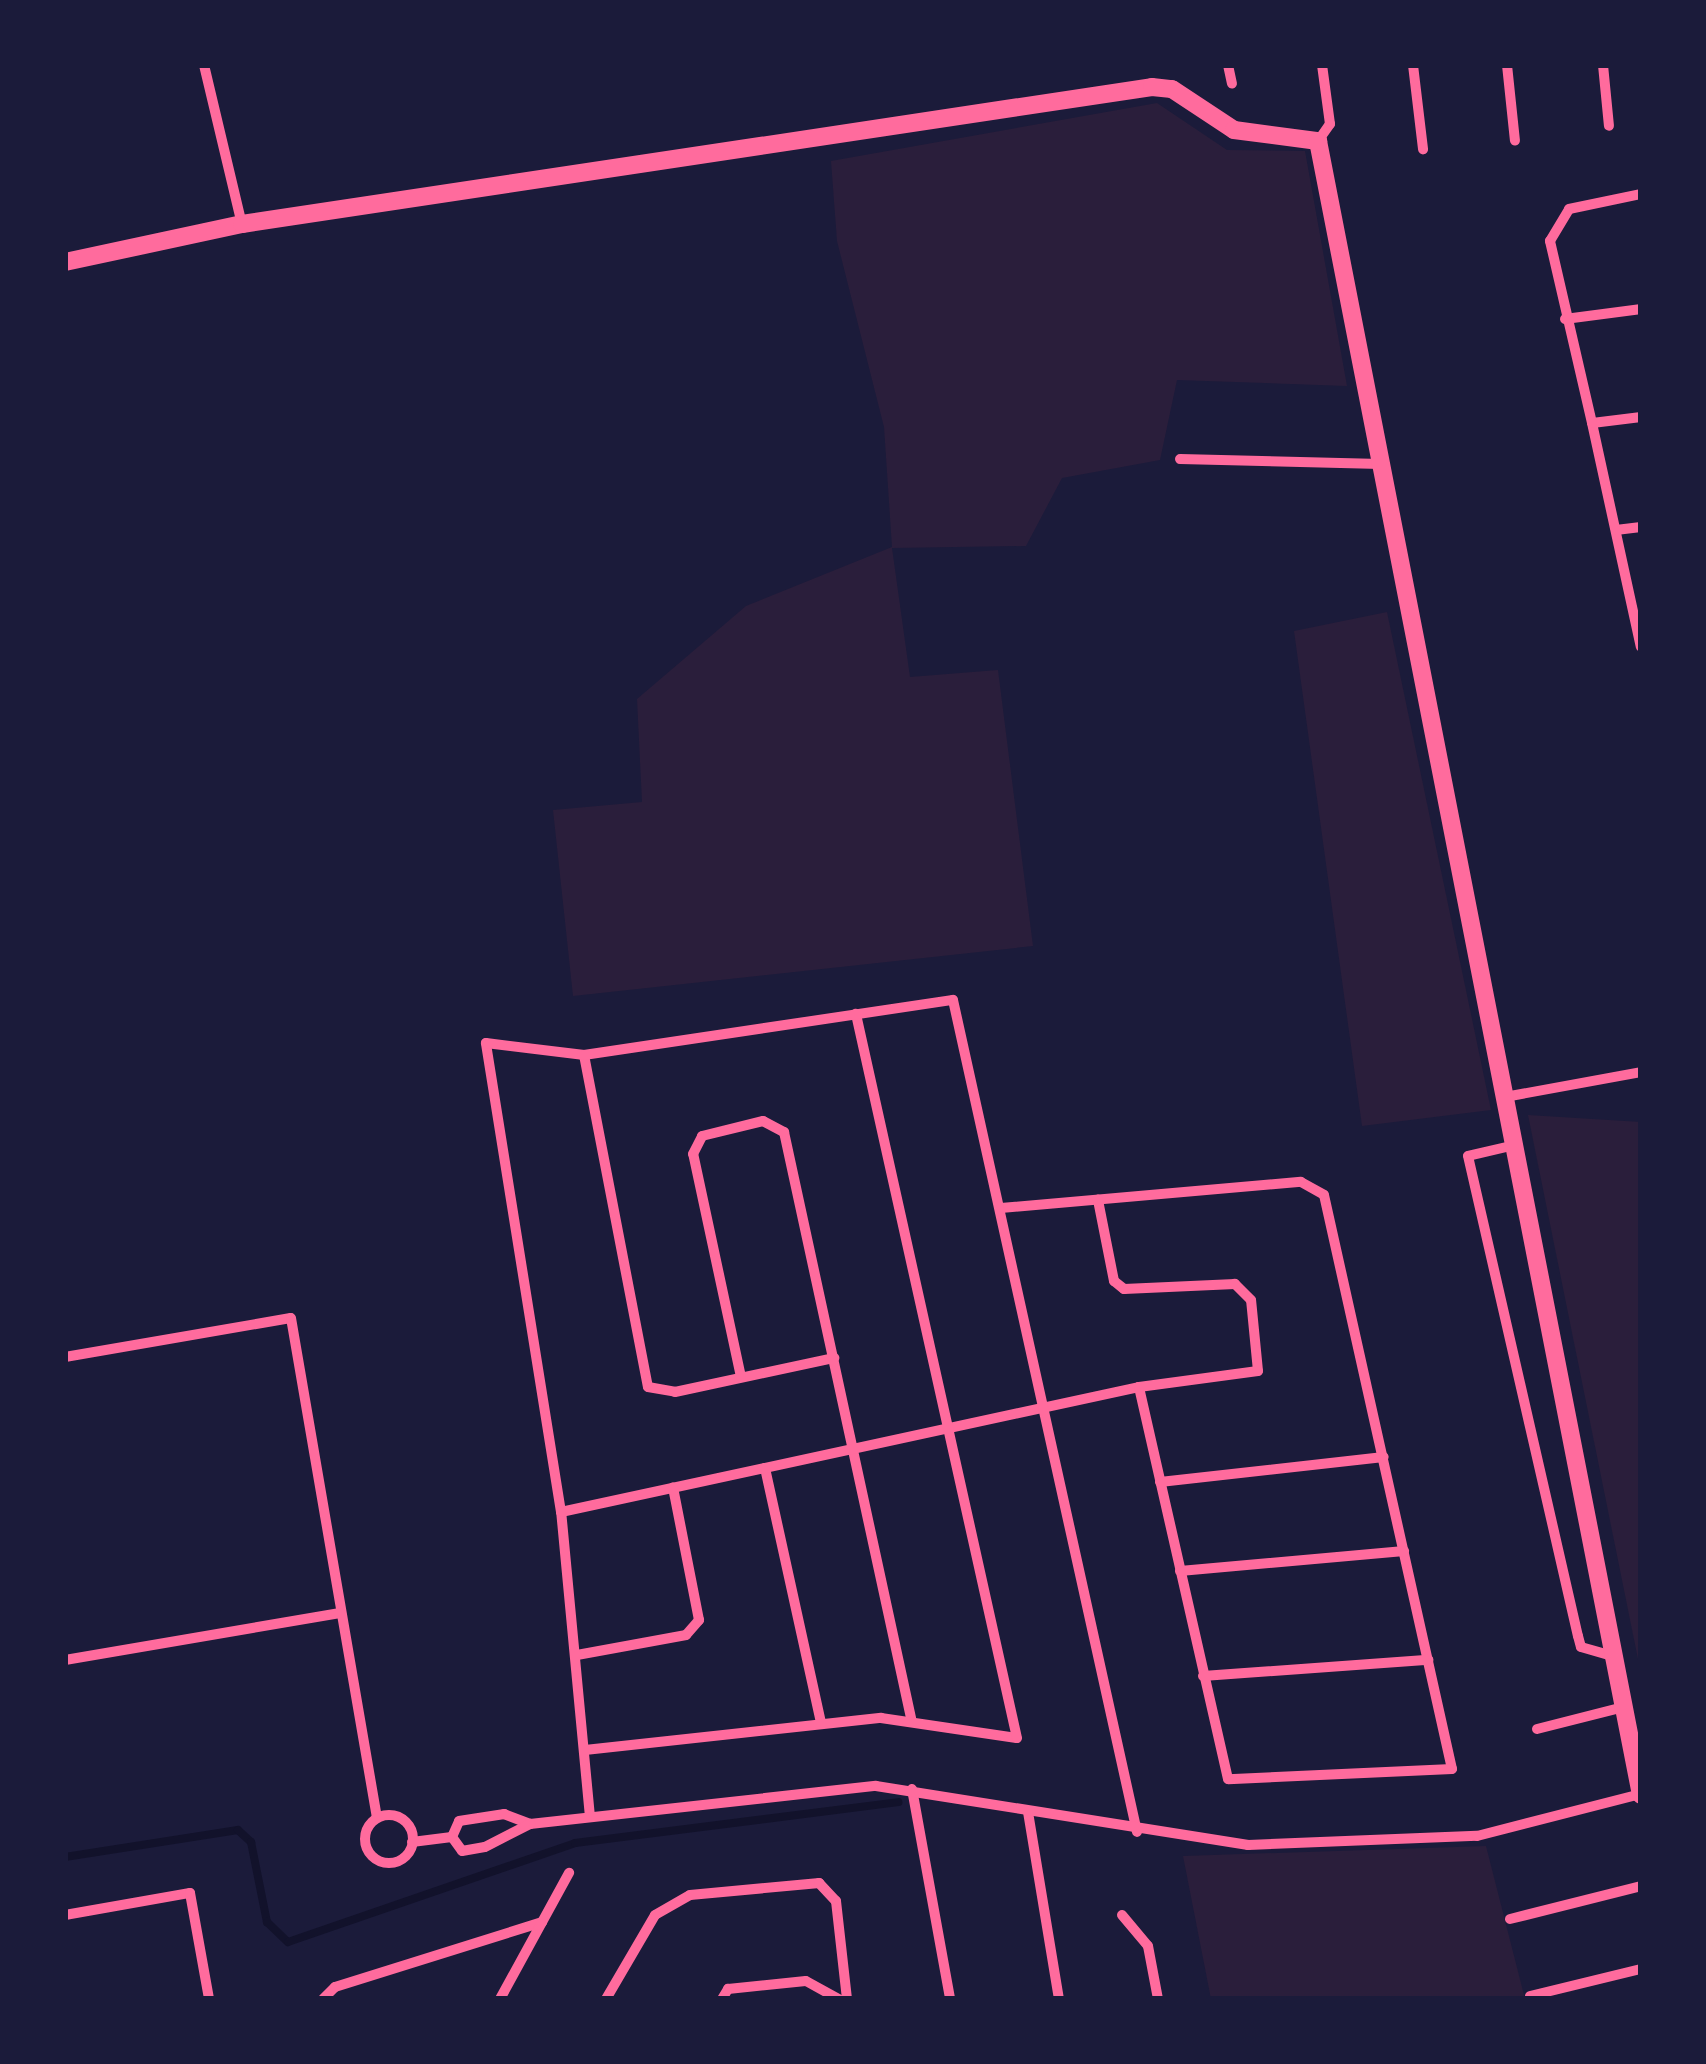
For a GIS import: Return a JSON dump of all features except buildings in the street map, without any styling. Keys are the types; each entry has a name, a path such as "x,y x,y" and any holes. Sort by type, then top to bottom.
{"street":[{"path":"204,65 242,224"},
{"path":"1228,65 1232,84"},
{"path":"452,1837 462,1851 484,1847 530,1824 912,1789 1136,1832 1248,1845 1477,1836 1641,1794 1318,140 1330,124 1322,65"},
{"path":"1413,65 1423,149"},
{"path":"1507,65 1514,140"},
{"path":"1603,65 1609,126"},
{"path":"65,262 242,224 1152,88 1172,89 1234,130 1318,140"},
{"path":"1641,194 1558,219 1550,242 1564,319 1592,423 1641,647"},
{"path":"1564,319 1641,309"},
{"path":"1592,423 1641,418"},
{"path":"1180,459 1381,464"},
{"path":"1616,530 1641,527"},
{"path":"590,1816 561,1512 486,1043 584,1055 953,1000 1136,1832"},
{"path":"585,1750 821,1723 911,1718 1017,1738 856,1014"},
{"path":"584,1055 648,1387 676,1392 834,1358"},
{"path":"1505,1098 1641,1072"},
{"path":"741,1377 693,1154 702,1136 763,1120 784,1132 911,1718"},
{"path":"1514,1145 1468,1156 1581,1647 1615,1658"},
{"path":"1001,1208 1302,1182 1324,1195 1452,1769 1228,1779 1140,1387"},
{"path":"561,1512 1140,1387 1258,1372 1251,1300 1235,1284 1124,1289 1114,1281 1098,1200"},
{"path":"65,1357 291,1318 377,1818 365,1844 372,1857 401,1860 412,1842 405,1821 377,1818"},
{"path":"1160,1482 1384,1457"},
{"path":"765,1468 821,1723"},
{"path":"577,1656 686,1636 699,1620 673,1488"},
{"path":"1180,1571 1404,1551"},
{"path":"65,1660 340,1613"},
{"path":"1204,1676 1428,1660"},
{"path":"1537,1730 1624,1707"},
{"path":"912,1789 950,1999"},
{"path":"1028,1812 1059,1999"},
{"path":"452,1837 458,1821 504,1814 530,1824"},
{"path":"412,1842 452,1837"},
{"path":"500,1999 569,1873"},
{"path":"606,1999 655,1915 690,1895 819,1883 836,1901 848,1999"},
{"path":"1510,1920 1641,1886"},
{"path":"65,1915 190,1892 209,1999"},
{"path":"1122,1916 1148,1946 1158,1999"},
{"path":"323,1999 335,1987 542,1922"},
{"path":"1530,1996 1641,1969"},
{"path":"722,1999 728,1990 806,1981 838,1999"}],"shaded area":[{"path":"1157,103 1227,150 1305,151 1347,386 1177,380 1160,460 1062,478 1026,546 892,548 910,677 998,670 1033,946 573,996 553,810 642,802 637,699 746,606 892,547 884,427 837,241 831,161"},
{"path":"1387,612 1491,1110 1362,1126 1294,631"},
{"path":"1528,1115 1641,1122 1641,1674"},
{"path":"1486,1846 1525,1999 1211,1999 1183,1856"}],"waterway":[{"path":"65,1857 238,1830 251,1842 267,1922 288,1942 575,1843 898,1802"}]}
